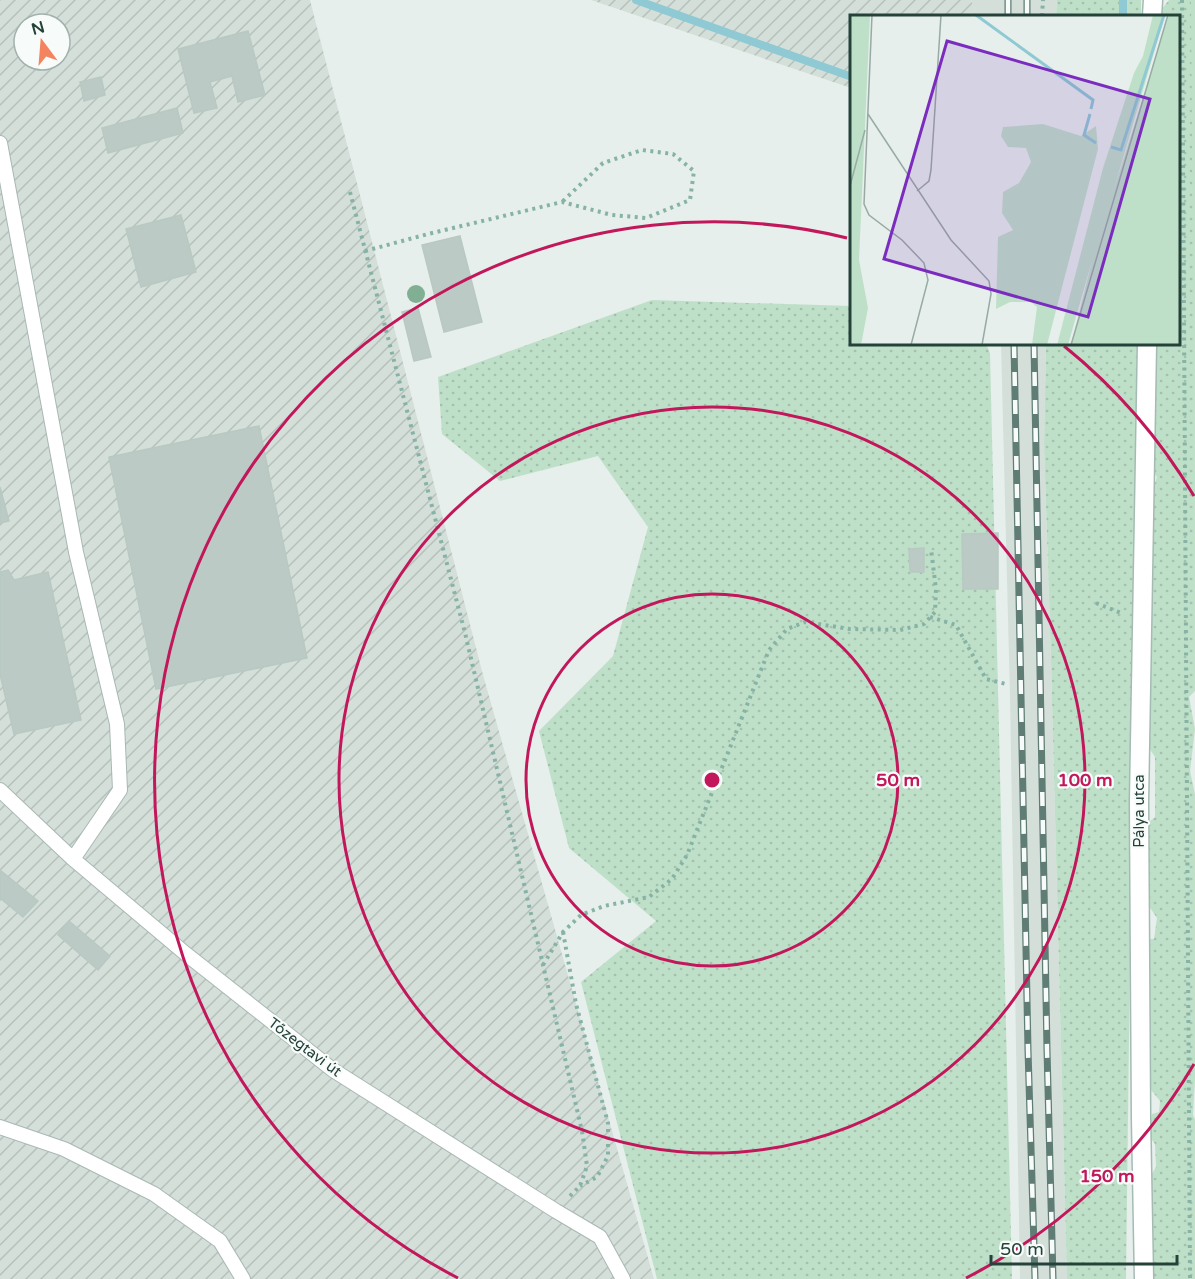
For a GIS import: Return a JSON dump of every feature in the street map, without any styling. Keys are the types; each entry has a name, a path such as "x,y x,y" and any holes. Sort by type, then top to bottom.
{"street":[{"path":"1152,15 1153,0"},
{"name":"Pálya utca","path":"1144,1279 1138,802 1146,345"}],"lane":[{"path":"0,143 76,552 117,724 120,790 73,859"},
{"name":"Tőzegtavi út","path":"0,790 73,859 186,954 333,1070 600,1237 623,1279"},
{"path":"0,1127 64,1149 154,1194 220,1241 243,1279"}],"path":[{"path":"1182,0 1190,1279"},
{"path":"365,250 562,202 612,215 646,218 690,200 694,171 672,154 642,150 603,163 562,202"},
{"path":"350,192 465,633 582,1131 587,1166 580,1186"},
{"path":"543,965 563,932 581,915 604,906 649,897 672,879 687,855 769,650 787,629 806,622 850,629 900,630 924,624 935,612 936,589 932,549"},
{"path":"1096,603 1128,616 1142,614"},
{"path":"930,617 956,625 986,679 1006,684"},
{"path":"556,1211 580,1186 597,1177 608,1156 608,1123 576,1004 563,932"}],"shaded area":[{"path":"0,0 310,0 483,675 654,1279 0,1279"},
{"path":"591,0 971,0 977,15 850,15 850,88"},
{"path":"971,0 1057,0 1056,15 977,15"},
{"path":"1001,345 1046,345 1044,444 1067,1279 1020,1279 1010,696"}],"green space":[{"path":"1057,0 1141,0 1141,15 1056,15"},
{"path":"1169,0 1195,0 1195,691 1189,697 1195,729 1190,771 1195,794 1193,1115 1195,1119 1195,1279 1146,1279 1139,1195 1156,1167 1155,1144 1149,1136 1152,1114 1159,1112 1160,1101 1143,1080 1151,1072 1151,1044 1139,1002 1135,938 1154,939 1157,918 1138,890 1143,827 1155,817 1155,757 1133,720 1126,1279 1067,1279 1044,444 1046,345 1137,345 1133,707 1142,486 1155,483 1157,477 1143,461 1153,345 1180,345 1180,15 1161,15 1161,10"},
{"path":"1191,0 1195,0 1195,521"},
{"path":"652,300 850,306 850,345 986,345 990,353 1012,1279 657,1279 581,982 656,921 569,848 539,731 613,656 648,527 598,456 500,481 442,434 438,377"}],"building":[{"path":"248,31 265,95 238,102 232,76 210,82 217,108 194,113 178,49"},
{"path":"101,77 105,95 84,101 80,82"},
{"path":"177,108 183,133 108,153 102,128"},
{"path":"181,215 196,272 141,287 126,229"},
{"path":"460,236 482,322 444,332 422,245"},
{"path":"418,308 431,357 414,361 402,312"},
{"path":"259,426 307,658 156,689 109,457"},
{"path":"0,487 9,521 0,523"},
{"path":"998,533 998,589 963,589 962,534"},
{"path":"924,548 924,572 910,572 909,549"},
{"path":"8,570 14,580 48,572 81,720 14,734 0,674 0,572"},
{"path":"0,870 38,901 23,917 0,898"},
{"path":"69,921 110,956 98,970 58,935"}],"waterway":[{"path":"636,0 850,76"},
{"path":"1123,0 1123,15"}],"railway":[{"path":"1008,0 1008,15"},
{"path":"1027,0 1027,15"},
{"path":"1014,345 1028,1050 1035,1279"},
{"path":"1034,345 1053,1279"}]}
